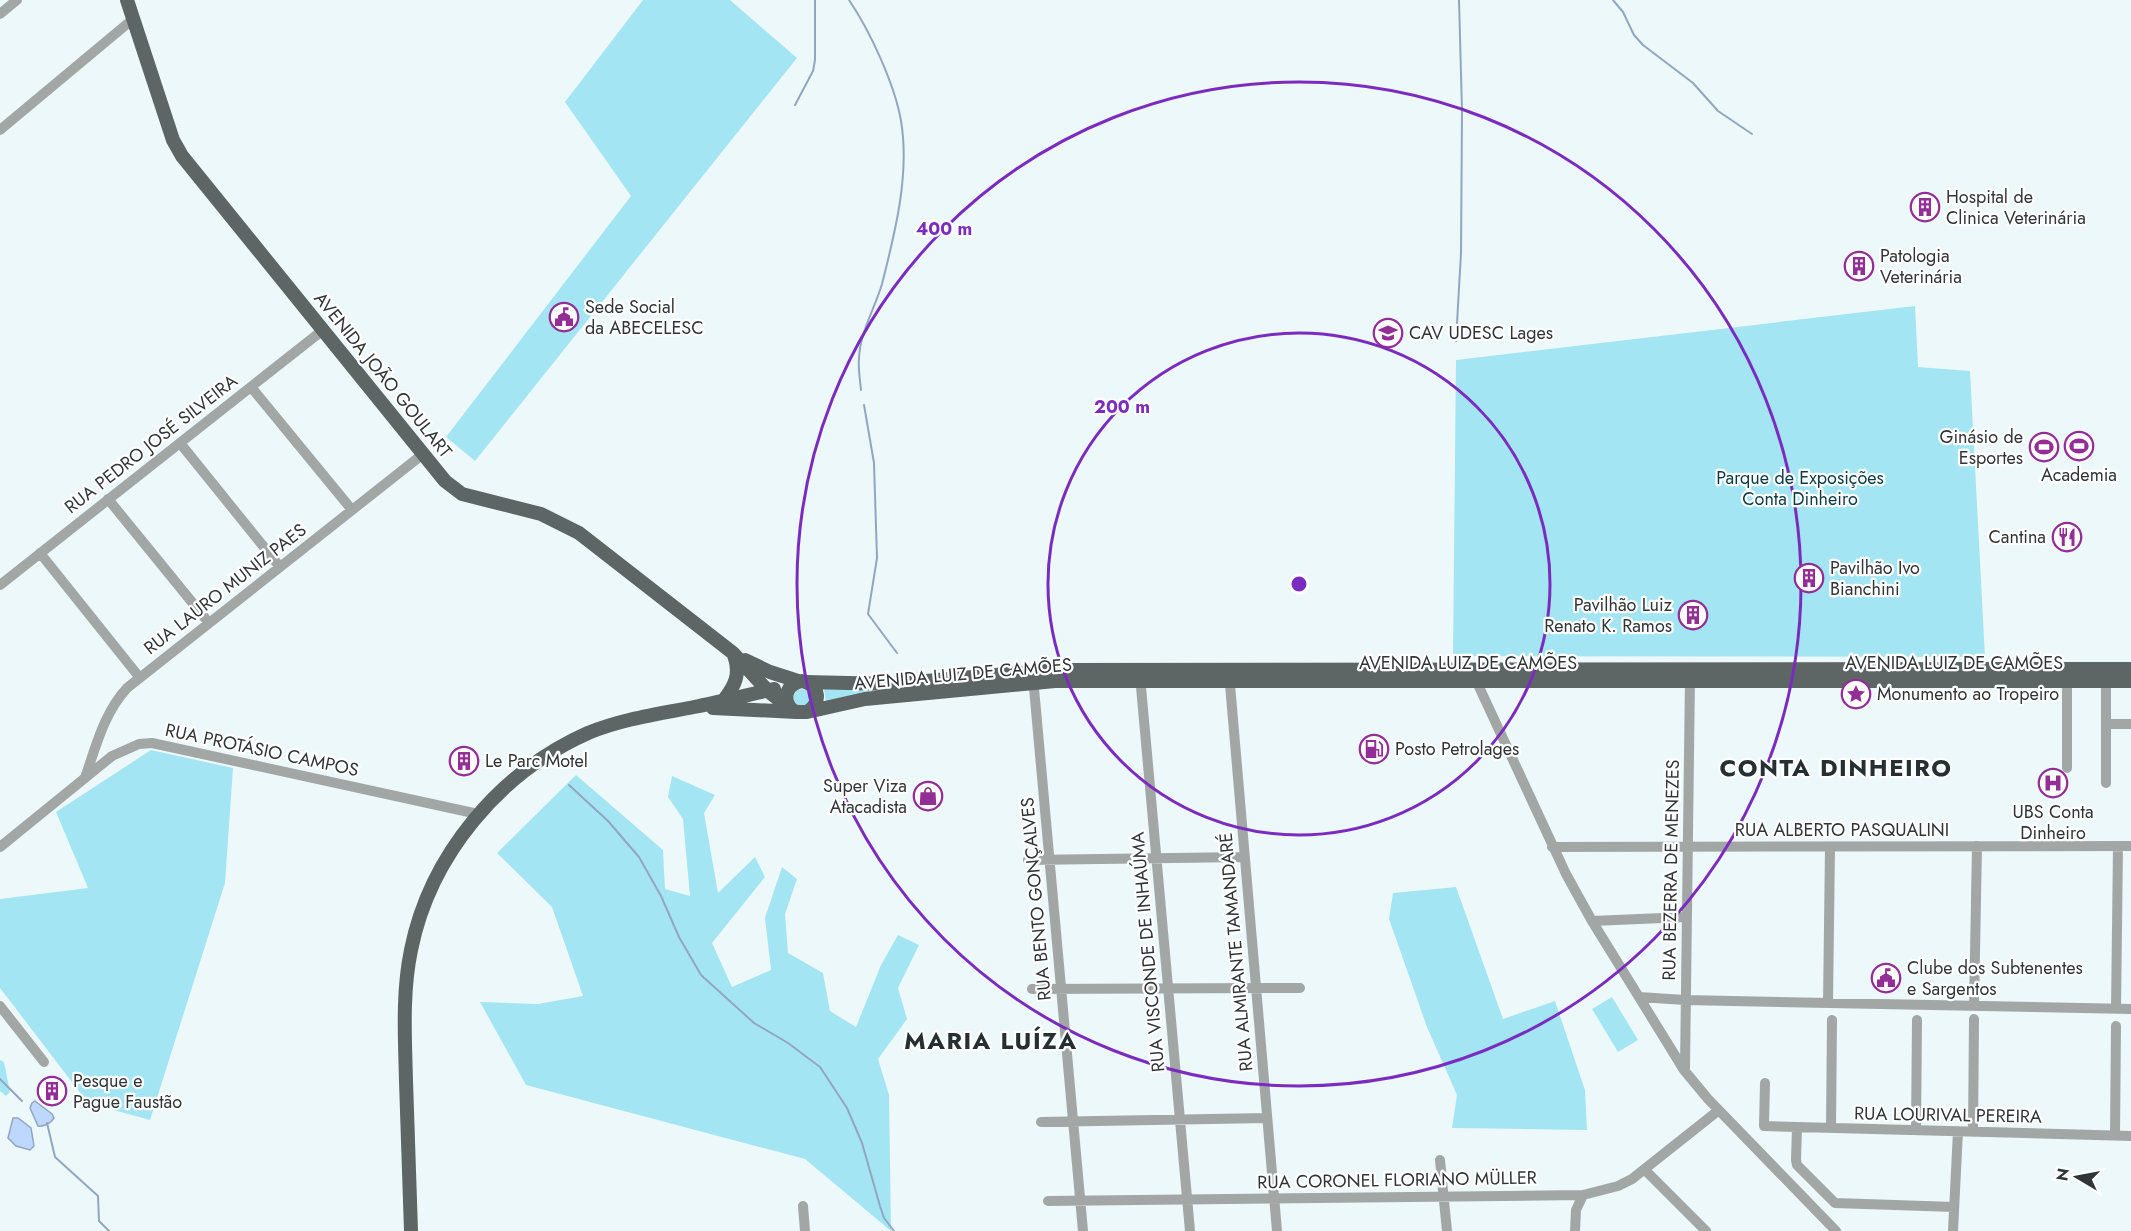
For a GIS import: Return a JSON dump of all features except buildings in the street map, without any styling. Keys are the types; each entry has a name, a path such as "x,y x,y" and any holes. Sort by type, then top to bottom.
{"main road":[{"name":"AVENIDA JOÃO GOULART","path":"127,0 170,130 182,156 445,481 462,494 541,514 579,533 733,653 768,691 799,711"},
{"name":"AVENIDA JOÃO GOULART","path":"733,653 798,683"},
{"path":"723,701 731,691 738,675 738,666 733,653"},
{"path":"2015,681 2016,673 2025,669"},
{"name":"AVENIDA LUIZ DE CAMÕES","path":"798,683 891,684 1033,676 1964,675 2025,669 2131,669"},
{"name":"AVENIDA LUIZ DE CAMÕES","path":"1964,675 2015,681 2131,681"},
{"name":"AVENIDA LUIZ DE CAMÕES","path":"696,707 799,711 865,699 1033,676"},
{"path":"411,1231 405,1038 406,985 417,923 429,892 457,842 478,814 517,777 566,744 616,723 798,683 814,687 818,697 815,706 799,711 786,701 787,690 798,683"}],"street":[{"path":"0,14 17,0"},
{"path":"0,130 133,19"},
{"name":"RUA PEDRO JOSÉ SILVEIRA","path":"0,585 322,330"},
{"path":"251,387 352,510"},
{"path":"180,442 280,567"},
{"name":"RUA LAURO MUNIZ PAES","path":"85,778 108,714 116,700 140,678 423,454"},
{"path":"108,499 209,623"},
{"path":"40,553 140,678"},
{"path":"1474,675 1552,847 1592,921 1684,1070 1719,1110 1836,1231"},
{"name":"RUA BEZERRA DE MENEZES","path":"1684,1070 1690,675"},
{"name":"RUA BENTO GONÇALVES","path":"1033,676 1083,1231"},
{"name":"RUA VISCONDE DE INHAÚMA","path":"1139,676 1190,1231"},
{"name":"RUA ALMIRANTE TAMANDARÉ","path":"1229,676 1277,1231"},
{"path":"2067,681 2067,768"},
{"path":"2106,681 2106,783"},
{"path":"2106,724 2131,724"},
{"name":"RUA PROTÁSIO CAMPOS","path":"0,847 112,756 139,744 152,743 478,814"},
{"path":"1974,1006 1977,846"},
{"path":"2116,1009 2118,846"},
{"name":"RUA ALBERTO PASQUALINI","path":"1552,847 2131,846"},
{"path":"1828,1003 1830,847"},
{"path":"1028,860 1245,856"},
{"path":"1592,921 1686,917"},
{"path":"1032,989 1300,988"},
{"path":"1639,997 1685,1000 2131,1009"},
{"path":"0,1006 44,1062"},
{"path":"1973,1132 1974,1019"},
{"path":"1831,1128 1832,1020"},
{"path":"1916,1130 1917,1020"},
{"path":"2115,1135 2116,1026"},
{"name":"RUA LOURIVAL PEREIRA","path":"1765,1083 1764,1126 2131,1136"},
{"name":"RUA CORONEL FLORIANO MÜLLER","path":"1048,1201 1583,1195 1618,1186 1645,1170 1719,1110"},
{"path":"1041,1122 1267,1119"},
{"path":"1797,1127 1797,1165 1834,1203 1954,1207"},
{"path":"1953,1231 1958,1131"},
{"path":"1440,1160 1447,1231"},
{"path":"1645,1170 1706,1231"},
{"path":"1575,1231 1576,1210 1583,1195"},
{"path":"803,1206 805,1231"}],"green space":[{"name":"Sede Social da ABECELESC","path":"643,0 730,0 797,58 475,461 446,437 631,196 565,102"},
{"name":"Parque de Exposições Conta Dinheiro","path":"1915,306 1918,367 1970,371 1985,657 1453,656 1456,360"},
{"path":"1024,677 826,704 824,689"},
{"path":"798,689 806,689 811,694 809,705 798,707 793,702 793,694"},
{"path":"151,750 233,768 225,883 150,1120 88,1103 0,988 0,899 88,888 56,812"},
{"path":"576,775 663,850 665,889 690,896 683,819 668,797 672,776 715,795 704,813 718,893 755,857 765,877 712,943 732,987 771,970 765,918 782,867 797,879 785,914 788,953 823,973 830,1011 856,1027 881,965 898,935 919,945 898,988 907,1019 878,1059 889,1095 891,1231 805,1159 526,1085 480,1002 538,1004 583,996 552,907 497,853"},
{"path":"1456,887 1503,1019 1555,1001 1585,1090 1587,1130 1452,1128 1457,1095 1427,1027 1389,919 1393,893"},
{"path":"1612,997 1638,1040 1618,1052 1592,1009"},
{"path":"0,1060 4,1062 10,1092 6,1096 0,1091"}],"shaded area":[{"path":"35,1101 52,1114 54,1118 51,1122 38,1126 30,1108"},
{"path":"13,1118 18,1118 31,1128 34,1146 30,1150 16,1146 8,1138"}],"waterway":[{"path":"795,105 813,71 815,0"},
{"path":"849,0 873,42 893,91 901,121 904,162 900,203 882,284 860,348 861,390"},
{"path":"1456,341 1461,253 1462,110 1459,0"},
{"path":"1613,0 1623,12 1634,35 1643,45 1693,83 1718,111 1752,134"},
{"path":"864,405 874,463 877,558 868,614 897,653"},
{"path":"569,785 608,821 639,857 661,896 679,937 701,975 754,1023 788,1043 820,1067 847,1108 862,1143 884,1218 894,1231"},
{"path":"0,1079 22,1101"},
{"path":"47,1123 55,1157 98,1196 99,1221 109,1231"}],"place":[{"name":"Hospital de Clinica Veterinária","path":"1925,207"},
{"name":"Patologia Veterinária","path":"1859,266"},
{"name":"Sede Social da ABECELESC","path":"564,317"},
{"name":"CAV UDESC Lages","path":"1388,333"},
{"name":"Academia","path":"2079,446"},
{"name":"Ginásio de Esportes","path":"2044,447"},
{"name":"Cantina","path":"2067,537"},
{"name":"Pavilhão Ivo Bianchini","path":"1809,578"},
{"name":"Pavilhão Luiz Renato K. Ramos","path":"1693,615"},
{"name":"Monumento ao Tropeiro","path":"1856,694"},
{"name":"Posto Petrolages","path":"1374,749"},
{"name":"Le Parc Motel","path":"464,761"},
{"name":"UBS Conta Dinheiro","path":"2053,783"},
{"name":"Super Viza Atacadista","path":"928,796"},
{"name":"Clube dos Subtenentes e Sargentos","path":"1886,978"},
{"name":"Pesque e Pague Faustão","path":"52,1091"}],"district":[{"name":"CONTA DINHEIRO","path":"1836,767"},
{"name":"MARIA LUÍZA","path":"991,1040"}]}
